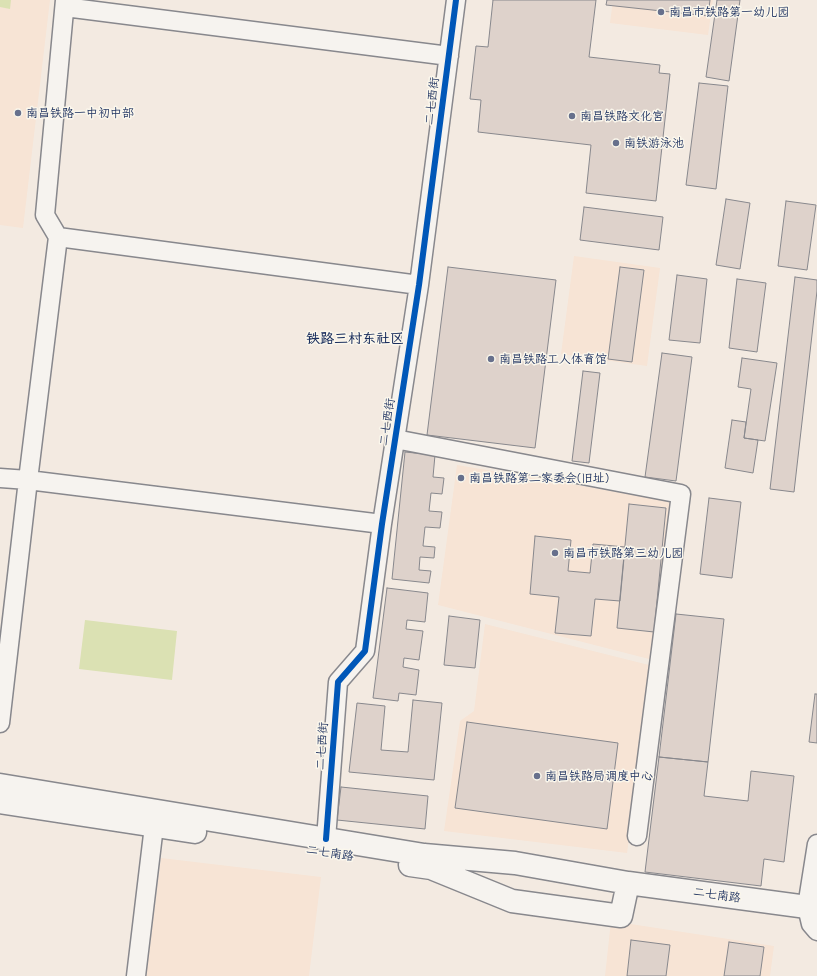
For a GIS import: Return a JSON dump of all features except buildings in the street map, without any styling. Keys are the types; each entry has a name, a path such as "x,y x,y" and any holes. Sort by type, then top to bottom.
{"main road":[{"name":"二七南路","path":"0,785 424,854 515,862 628,883 807,907"},
{"name":"二七南路","path":"0,802 431,868 512,901 621,916 628,883"}],"street":[{"name":"二七西街","path":"326,839 338,682 364,651 419,285 456,0"},
{"path":"0,723 58,237 45,214 65,4 449,56"},
{"path":"58,237 419,285"},
{"path":"395,439 681,494 637,836"},
{"path":"0,478 28,480 382,524"},
{"path":"136,976 154,826"},
{"path":"817,847 807,907 811,924 817,930"}],"shaded area":[{"name":"南昌铁路一中初中部","path":"0,0 50,0 23,228 0,225"},
{"name":"南昌市铁路第一幼儿园","path":"613,0 713,0 708,35 610,23"},
{"path":"574,256 660,268 647,366 561,354"},
{"name":"南昌市铁路第三幼儿园","path":"457,465 671,501 653,660 438,605"},
{"path":"485,624 653,666 627,853 444,831 460,721 474,711"},
{"path":"161,858 321,877 309,976 146,976"},
{"path":"611,921 774,946 770,976 605,976"}],"green space":[{"path":"0,0 11,0 10,9 0,7"},
{"path":"85,620 177,631 172,680 79,669"}],"cycle path":[{"path":"326,839 338,682 365,651 382,524 419,285 456,0"}],"place":[{"name":"南昌市铁路第一幼儿园","path":"661,12"},
{"name":"南昌铁路一中初中部","path":"18,113"},
{"name":"南昌铁路文化宫","path":"572,116"},
{"name":"南铁游泳池","path":"616,143"},
{"name":"南昌铁路工人体育馆","path":"491,359"},
{"name":"南昌铁路第二家委会(旧址)","path":"461,478"},
{"name":"南昌市铁路第三幼儿园","path":"555,553"},
{"name":"南昌铁路局调度中心","path":"537,776"}],"district":[{"name":"铁路三村东社区","path":"355,339"}]}
